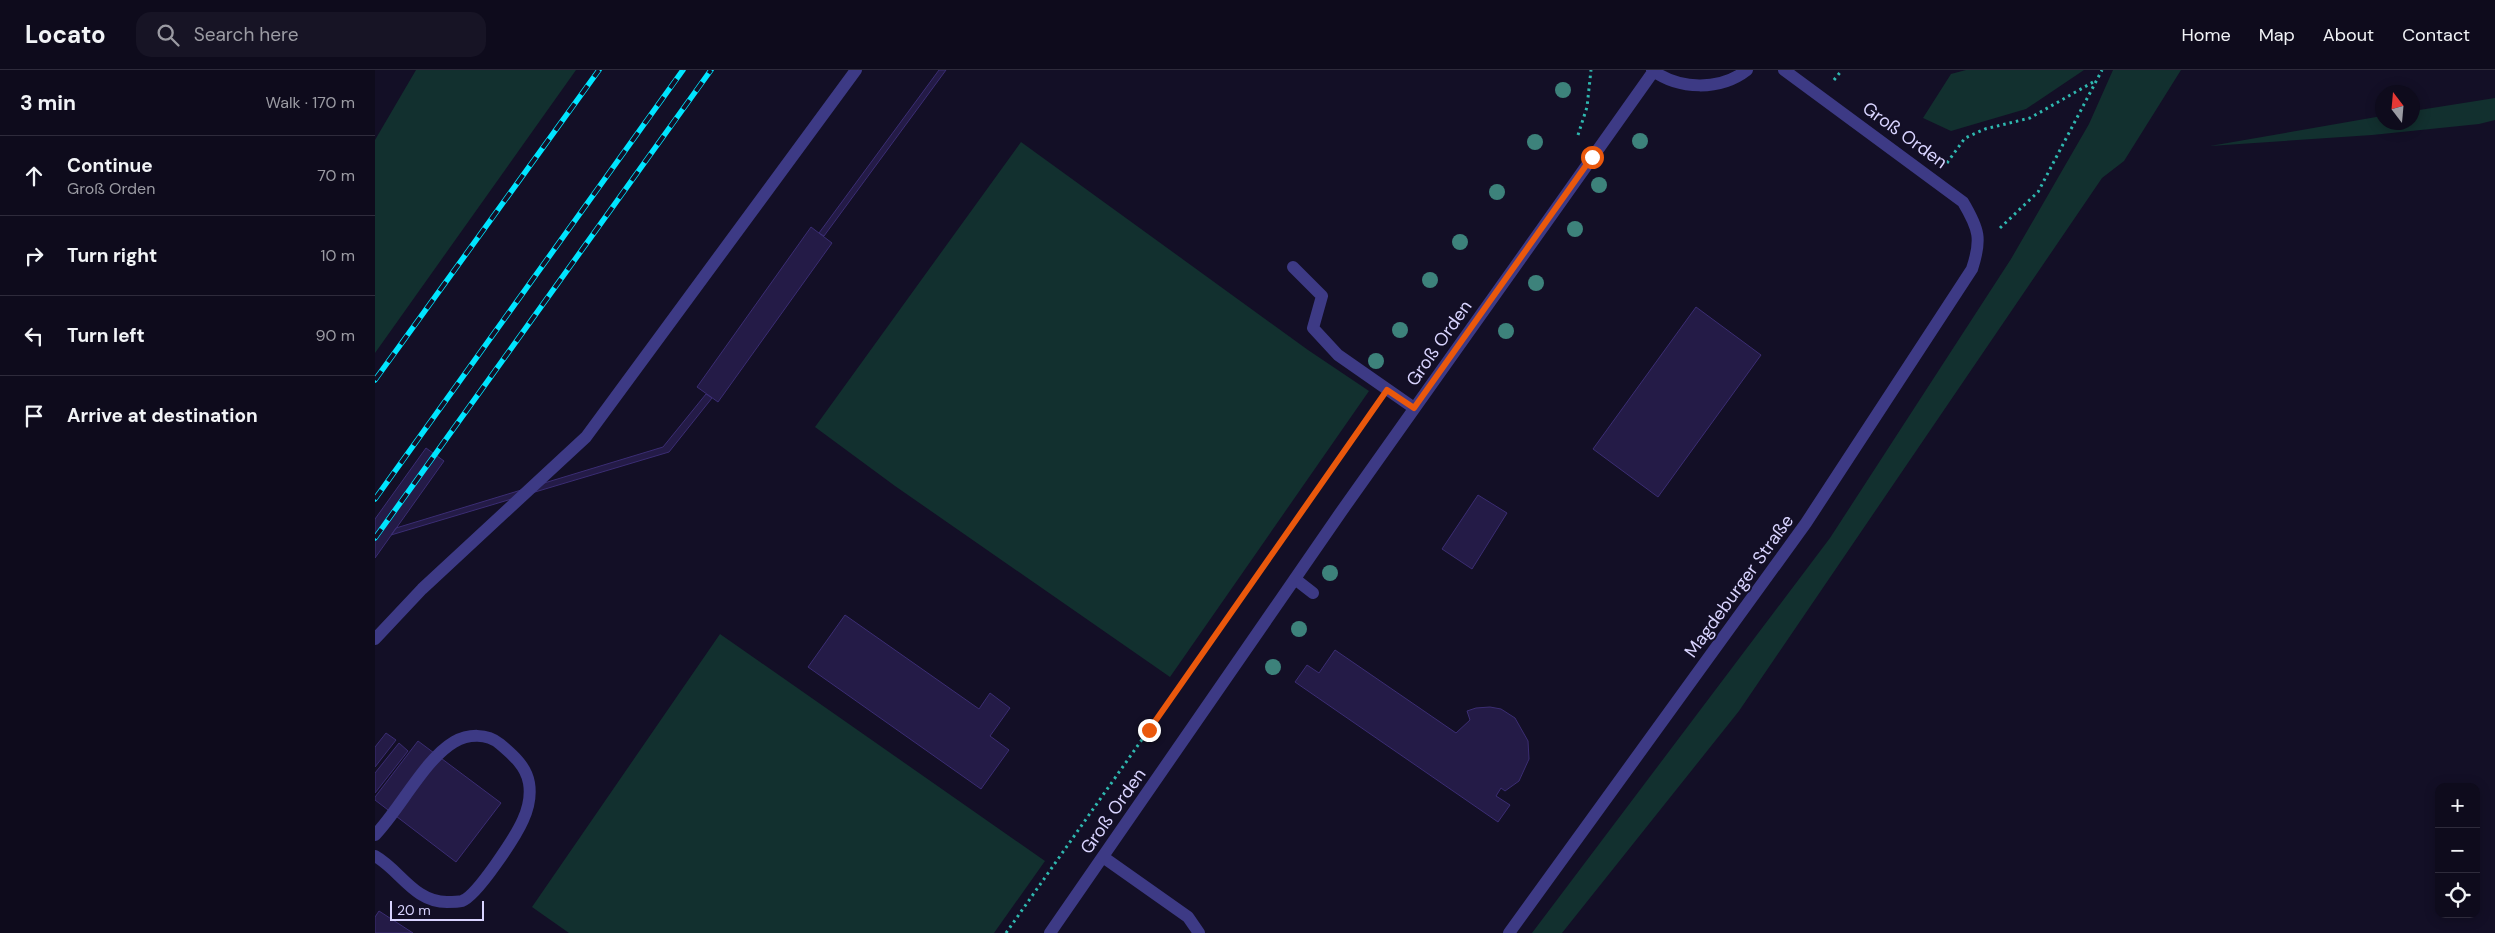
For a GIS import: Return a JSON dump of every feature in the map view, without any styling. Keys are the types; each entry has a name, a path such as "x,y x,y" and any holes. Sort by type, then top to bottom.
{"street":[{"path":"375,639 422,589 586,437 856,70"},
{"name":"Groß Orden","path":"1050,933 1414,408 1652,71 1675,82 1699,86 1723,82 1747,70"},
{"name":"Groß Orden","path":"1784,70 1936,179 1963,202 1975,222 1979,247"},
{"name":"Magdeburger Straße","path":"1509,933 1806,523 1972,270 1979,247"},
{"path":"1293,267 1322,296 1313,328 1338,355 1414,408"},
{"path":"1295,579 1313,593"},
{"path":"375,834 434,760 454,743 464,738 486,736 495,740 513,755 527,774 530,797 524,819 475,892 463,901 435,901 424,896 375,856"},
{"path":"1103,857 1188,918 1199,933"}],"path":[{"path":"1578,136 1587,107 1591,70"},
{"path":"1979,247 2038,192 2095,81 2103,70"},
{"path":"1936,179 1965,138 1985,129 2030,118 2095,81"},
{"path":"1006,933 1387,390"}],"green space":[{"path":"416,70 576,70 375,353 375,140"},
{"path":"1966,70 2084,70 2026,109 1951,131 1923,118 1951,74"},
{"path":"2113,70 2181,70 2124,161 2102,178 1739,711 1562,933 1532,933 1830,538 2011,259 2089,124"},
{"path":"2495,98 2495,120 2479,124 2372,135 2210,146 2375,117 2375,130 2420,130 2420,110"},
{"path":"1021,142 1308,350 1369,391 1170,677 895,486 815,427"},
{"path":"720,634 1045,861 994,933 569,933 532,907"}],"building":[{"path":"939,70 946,70 824,236 819,233"},
{"path":"811,227 832,243 718,402 697,387"},
{"path":"1696,307 1761,355 1658,497 1593,449"},
{"path":"706,394 712,398 669,452 391,535 396,528 663,447"},
{"path":"426,448 444,461 375,558 375,519"},
{"path":"1478,495 1507,513 1472,569 1442,549"},
{"path":"845,615 979,709 990,693 1010,708 990,736 1009,750 981,789 808,667"},
{"path":"1335,650 1456,733 1470,720 1467,711 1476,708 1490,707 1501,709 1515,718 1528,741 1529,759 1519,781 1505,791 1501,788 1496,796 1510,805 1498,822 1295,682 1307,665 1319,673"},
{"path":"386,733 396,740 375,767 375,747"},
{"path":"418,741 501,803 456,862 375,800 375,797"},
{"path":"399,743 408,751 375,793 375,773"},
{"path":"379,911 413,933 375,933 375,917"}],"railway":[{"path":"375,380 599,70"},
{"path":"375,499 683,70"},
{"path":"375,538 711,70"}],"route":[{"path":"1149,730 1387,390 1414,408 1592,157"}]}
